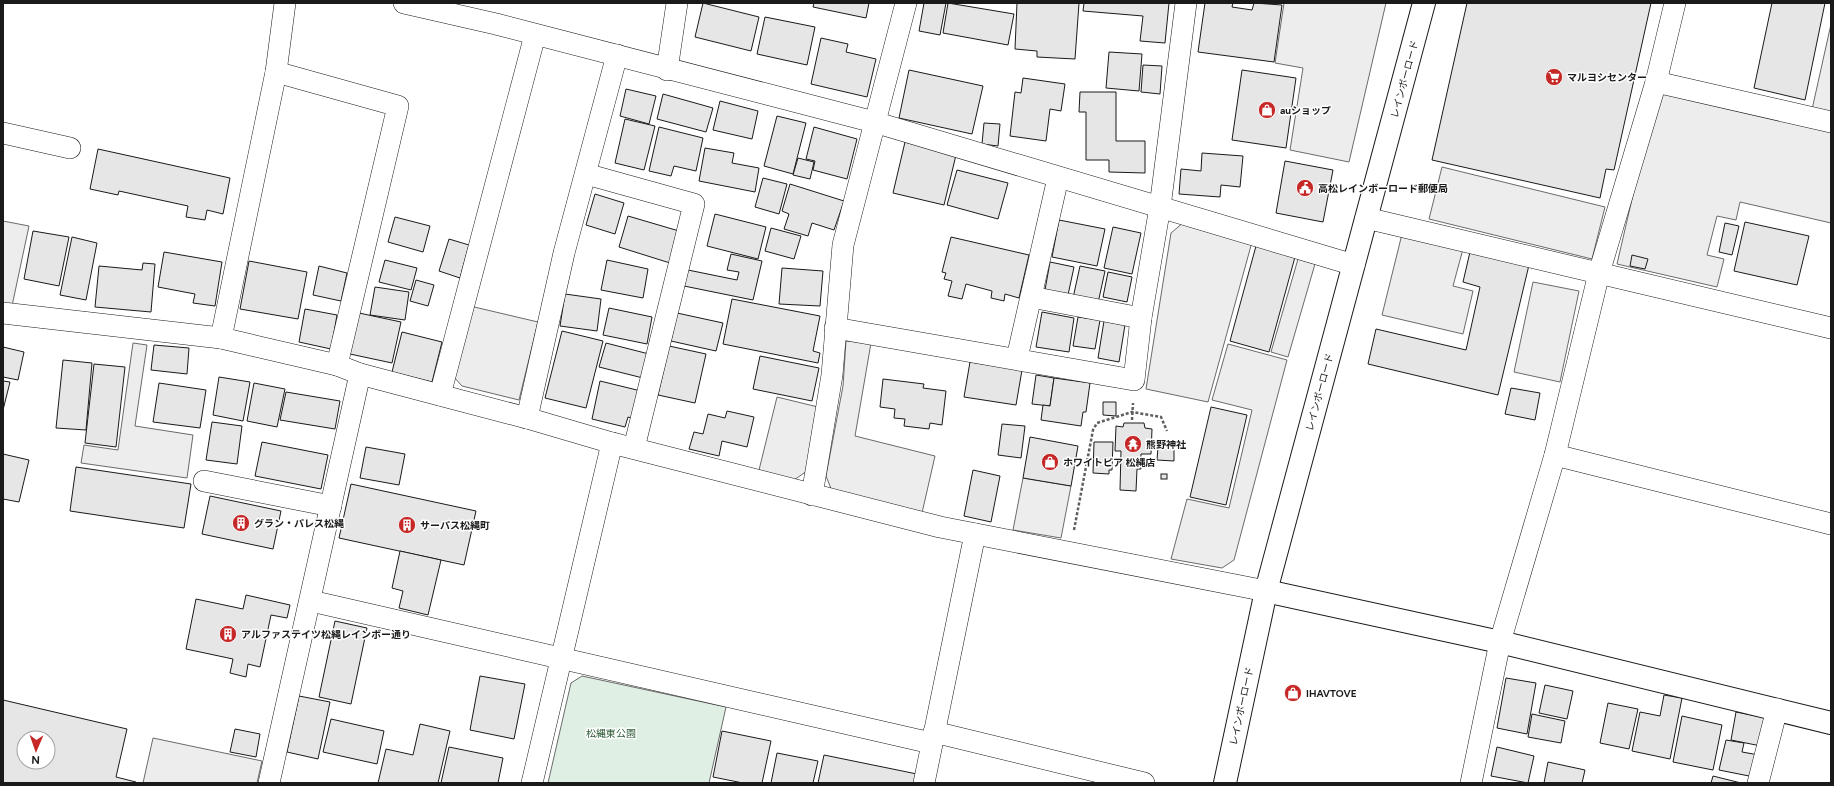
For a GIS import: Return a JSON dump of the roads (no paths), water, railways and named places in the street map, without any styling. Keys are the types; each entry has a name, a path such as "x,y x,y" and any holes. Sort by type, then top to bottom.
{"street":[{"path":"221,338 276,72 285,3"},
{"path":"404,3 617,55 667,70 874,122 1354,265"},
{"path":"667,70 677,3"},
{"path":"812,495 832,375 842,245 906,3"},
{"path":"835,328 1017,358 1134,380 1141,318 1160,206 1186,3"},
{"name":"レインボーロード","path":"1225,783 1266,591 1424,3"},
{"path":"1471,783 1500,642 1555,455 1599,273 1656,82 1675,3"},
{"path":"440,395 535,35"},
{"path":"527,418 564,253 617,55"},
{"path":"276,72 398,106 337,365"},
{"path":"1656,82 1831,122"},
{"path":"3,133 70,148"},
{"path":"586,174 694,204 634,448"},
{"path":"1017,358 1058,178"},
{"path":"1366,218 1831,328"},
{"path":"1031,297 1141,318"},
{"path":"3,313 221,338 337,365 360,374 527,418 612,443 940,527 1266,591 1500,642 1831,723"},
{"path":"269,783 311,600 360,374"},
{"path":"532,783 612,443"},
{"path":"1555,455 1831,524"},
{"path":"204,481 331,506"},
{"path":"924,783 975,534"},
{"path":"311,600 561,658 1144,783"},
{"path":"1758,783 1777,709"}],"place":[{"name":"マルヨシセンター","path":"1554,77"},
{"name":"auショップ","path":"1267,110"},
{"name":"高松レインボーロード郵便局","path":"1305,188"},
{"name":"熊野神社","path":"1133,444"},
{"name":"ホワイトピア 松縄店","path":"1050,462"},
{"name":"グラン・パレス松縄","path":"241,523"},
{"name":"サーパス松縄町","path":"407,525"},
{"name":"アルファステイツ松縄レインボー通り","path":"228,634"},
{"name":"IHAVTOVE","path":"1293,693"}],"park label":[{"name":"松縄東公園","path":"611,733"}]}
